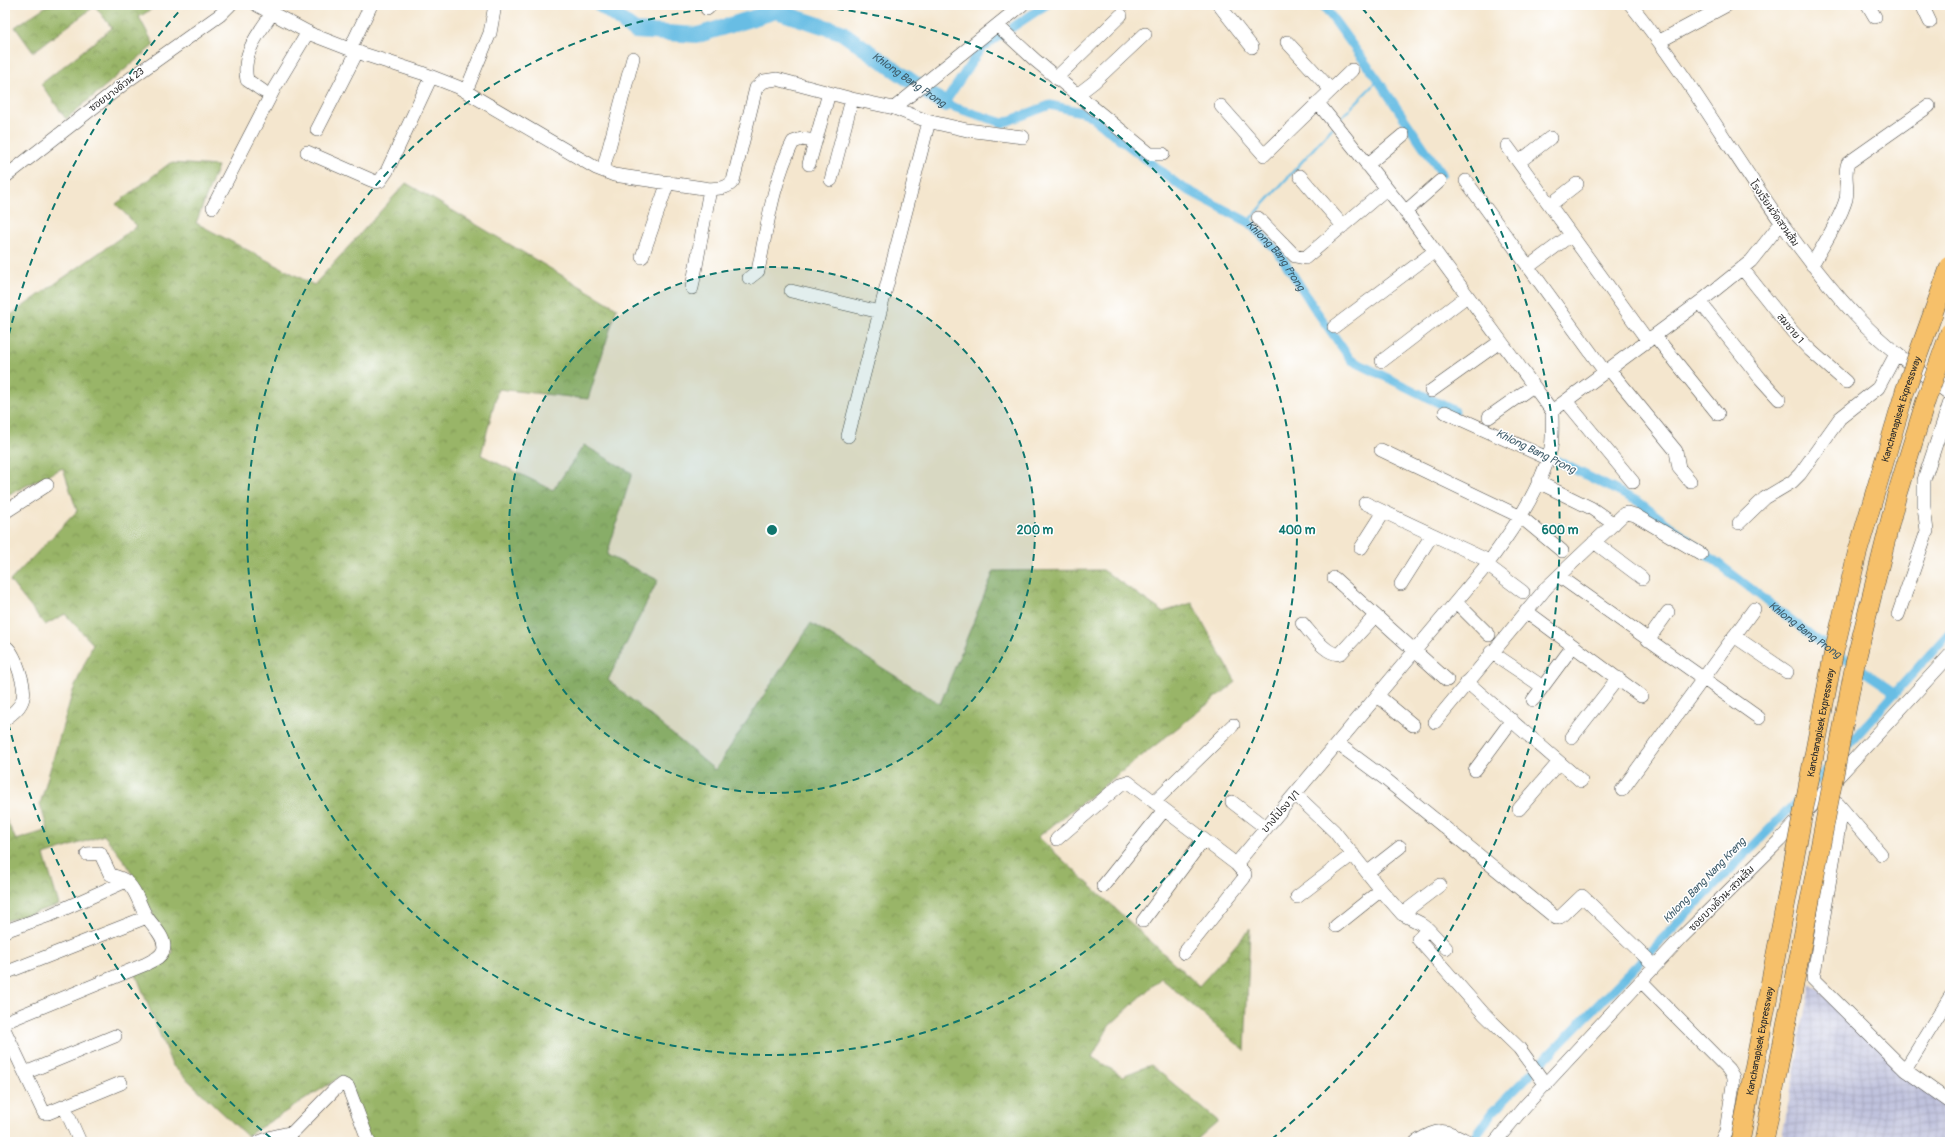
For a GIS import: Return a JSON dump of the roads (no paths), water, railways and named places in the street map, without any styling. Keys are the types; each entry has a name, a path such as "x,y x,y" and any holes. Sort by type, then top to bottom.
{"highway":[{"name":"Kanchanapisek Expressway","path":"1740,1142 1833,656 1857,554 1905,391 1950,266"},
{"path":"1764,1142 1855,664 1897,494 1926,400 1950,332"}],"street":[{"name":"ซอยบางด้วน 23","path":"5,177 130,79 220,15 230,5"},
{"path":"258,5 308,32 353,50 462,89 614,175 710,189 723,188 730,185 733,181 756,88 764,81 777,79 852,99 899,103 927,121 967,130 1023,137"},
{"path":"317,130 353,50 371,5"},
{"path":"462,89 490,33 495,5"},
{"path":"899,103 924,83 1003,31 1022,5"},
{"path":"1219,5 1252,46"},
{"name":"โรงเรียนวัดสวนส้ม","path":"1631,5 1660,41 1781,223 1812,264 1855,315 1896,354 1950,394"},
{"path":"1660,41 1727,5"},
{"path":"1868,5 1874,17"},
{"path":"1922,5 1930,22"},
{"path":"263,91 247,80 246,59 250,48 272,12"},
{"path":"1056,78 1121,15"},
{"path":"1003,31 1056,78 1150,154 1164,154"},
{"path":"213,207 275,87 308,32"},
{"path":"1077,95 1094,82 1145,34"},
{"path":"1287,42 1331,90"},
{"path":"603,170 633,58"},
{"path":"1221,106 1264,155 1352,70"},
{"path":"307,152 376,182 380,181 387,171 431,77"},
{"path":"809,164 829,92"},
{"path":"831,180 852,99"},
{"path":"1318,103 1435,251 1552,411 1700,302 1751,261 1781,223"},
{"path":"1812,264 1844,204 1848,191 1845,170 1848,163 1929,106"},
{"path":"848,436 927,129 927,121"},
{"path":"1367,165 1403,135"},
{"path":"1519,162 1550,138"},
{"path":"749,278 758,271 765,230 786,157 793,142 802,139 815,141"},
{"path":"1507,146 1571,235 1651,338 1718,414"},
{"path":"1300,176 1343,226"},
{"path":"1405,212 1440,181"},
{"path":"1466,181 1607,371 1676,451 1679,468 1690,481"},
{"path":"642,257 668,182"},
{"path":"1550,205 1577,184"},
{"path":"692,288 710,189"},
{"path":"1258,218 1296,256 1302,258 1308,257 1386,189"},
{"path":"1528,266 1571,235"},
{"path":"1334,327 1435,251"},
{"name":"สมชาย 1","path":"1742,268 1810,350 1846,382"},
{"path":"791,291 880,312"},
{"path":"1382,361 1467,296"},
{"path":"1700,302 1760,378 1779,399"},
{"path":"1431,391 1500,341"},
{"path":"1739,523 1765,498 1792,482 1800,474 1840,418 1878,388 1896,354"},
{"path":"1489,417 1533,386"},
{"path":"1566,401 1633,482"},
{"path":"1898,615 1927,531 1924,507 1924,480 1950,402"},
{"name":"บางโปรง 1/1","path":"1239,860 1456,602 1488,563 1521,517 1538,482 1548,456 1552,439 1552,411"},
{"path":"1445,412 1548,456"},
{"path":"1381,450 1521,517 1562,551"},
{"path":"1538,482 1591,508 1614,524"},
{"path":"5,512 47,485"},
{"path":"1364,503 1488,563 1524,592"},
{"path":"1361,548 1384,512"},
{"path":"1435,722 1526,611 1559,576 1624,514 1631,513 1701,554"},
{"path":"1401,584 1432,535"},
{"path":"1594,542 1642,578"},
{"path":"1559,576 1759,718"},
{"path":"1334,578 1414,652 1447,680"},
{"path":"1456,602 1489,635"},
{"path":"1622,790 1754,609"},
{"path":"1526,611 1641,696"},
{"path":"1648,640 1668,612"},
{"path":"1302,623 1329,653 1338,654 1341,653 1375,616"},
{"path":"1734,636 1787,672"},
{"path":"5,646 10,650 15,660 24,692 20,705 5,719"},
{"path":"1533,700 1573,646"},
{"path":"1491,652 1543,687"},
{"name":"ซอยบางด้วน-สวนส้ม","path":"1494,1142 1542,1080 1641,981 1648,958 1827,790 1950,655"},
{"path":"1572,736 1618,678"},
{"path":"1467,682 1581,781"},
{"path":"1378,696 1413,725"},
{"path":"1475,770 1512,720"},
{"path":"1103,886 1159,806 1233,725"},
{"path":"1338,744 1384,778 1556,918 1560,917 1582,896 1648,958"},
{"path":"1518,809 1559,762"},
{"path":"1057,839 1124,782 1128,782 1203,840 1239,860 1245,874 1244,878 1184,953"},
{"path":"1827,790 1881,854"},
{"path":"1295,794 1326,822 1402,914 1428,929 1446,948"},
{"path":"1232,802 1266,828"},
{"path":"1842,809 1813,978 1905,1070 1950,1102"},
{"path":"1143,921 1203,840"},
{"path":"1368,872 1400,847"},
{"path":"5,1022 160,956 164,950 164,944 156,928 147,917 135,893 126,881 110,874 100,853 87,854"},
{"path":"1297,897 1353,854"},
{"path":"5,931 50,915 126,881"},
{"path":"1402,914 1440,885"},
{"path":"1336,926 1381,890"},
{"path":"5,973 147,917"},
{"path":"1428,929 1418,939 1484,1014 1519,1048 1542,1080"},
{"path":"1641,981 1728,1069 1733,1077 1727,1123 1721,1142"},
{"path":"1905,1070 1950,997"},
{"path":"6,1034 44,1113 48,1113 121,1083"},
{"path":"25,1073 115,1036"},
{"path":"259,1142 293,1132 334,1090 342,1084 348,1087 369,1142"},
{"path":"64,1106 80,1142"},
{"path":"1416,1142 1438,1130 1468,1142"}],"waterway":[{"name":"Khlong Bang Prong","path":"601,5 635,31 698,35 776,11 841,32 944,104"},
{"name":"Khlong Bang Prong","path":"1046,5 981,48 944,104 1003,123 1050,105 1086,113 1180,186 1248,222 1279,253 1315,309 1351,360 1455,411"},
{"path":"1323,5 1378,80 1442,174"},
{"path":"1338,121 1378,80"},
{"path":"1248,222 1332,128"},
{"name":"Khlong Bang Prong","path":"1544,454 1639,502 1816,639 1896,693"},
{"name":"Khlong Bang Prong","path":"1841,753 1950,632"},
{"name":"Khlong Bang Nang Kreng","path":"1812,785 1833,762"},
{"name":"Khlong Bang Nang Kreng","path":"1471,1142 1493,1112 1803,795"}]}
